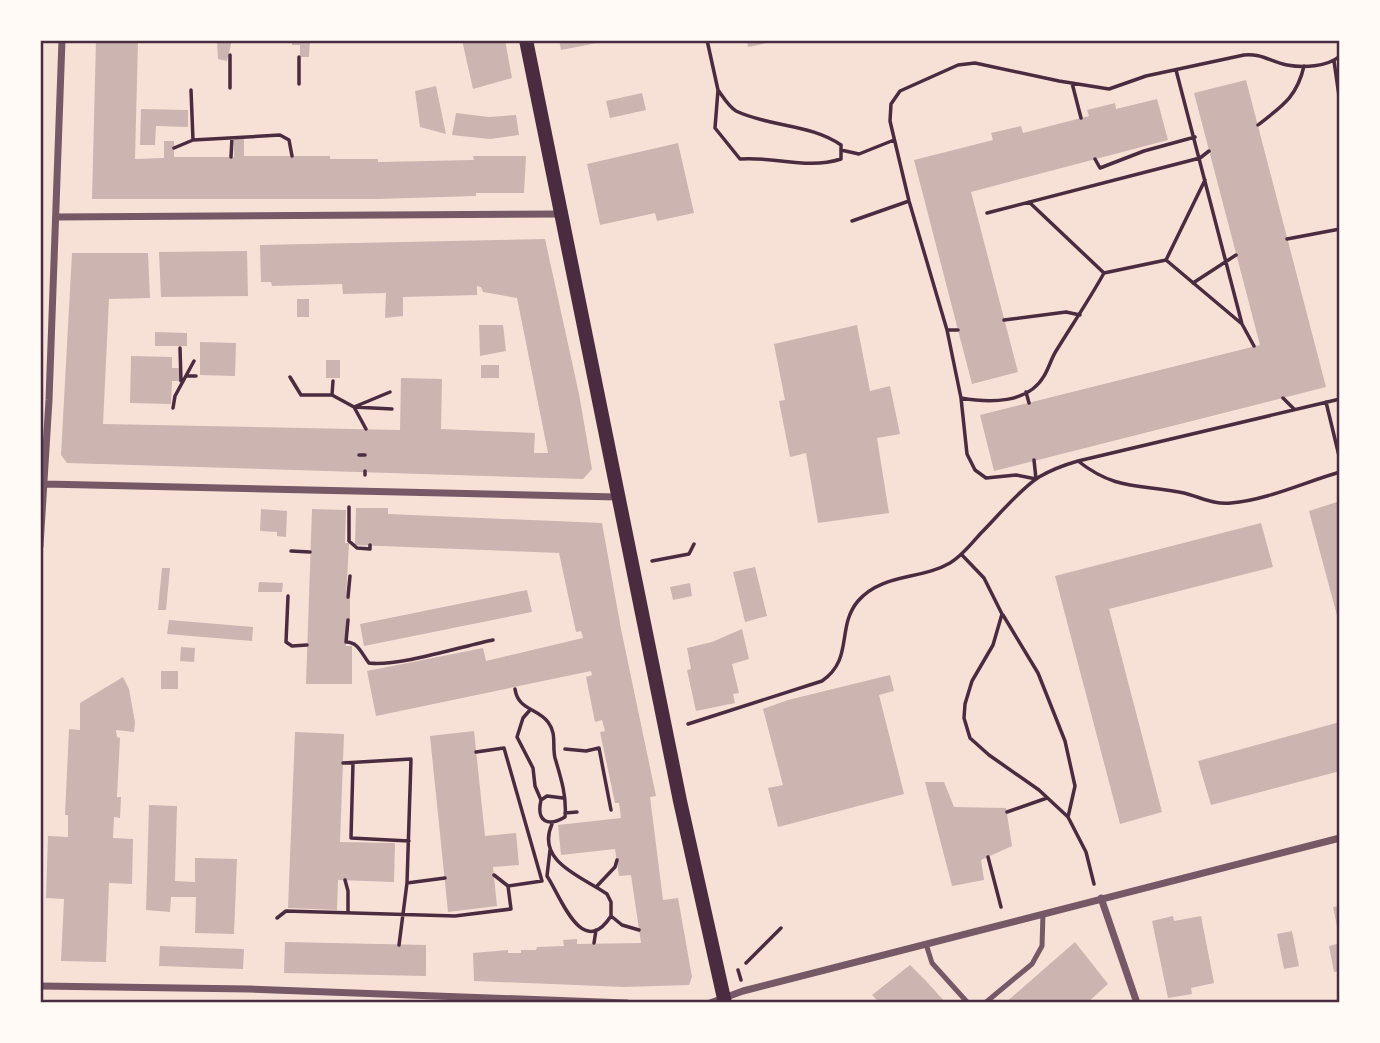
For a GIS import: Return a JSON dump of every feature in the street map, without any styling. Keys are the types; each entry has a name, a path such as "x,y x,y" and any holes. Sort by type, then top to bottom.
{"main road":[{"path":"526,40 720,1001"}],"street":[{"path":"40,546 45,484 62,40"},
{"path":"56,217 559,214"},
{"path":"45,484 617,497"},
{"path":"720,1001 743,991 1340,838"},
{"path":"1101,898 1137,1003"},
{"path":"40,986 249,989 626,1003"}],"lane":[{"path":"985,1003 1032,964 1042,946 1043,914"},
{"path":"926,944 932,963 968,1003"}],"path":[{"path":"706,40 718,90 715,128 740,159 760,157 806,164 841,159 841,145 829,136 783,126 734,110 718,90"},
{"path":"1036,478 1016,475 986,478 975,470 967,454 961,398 947,330 909,201 890,121 891,104 900,91 958,65 975,63 1109,89 1146,76 1255,54 1289,66 1334,61 1340,55"},
{"path":"230,55 230,88"},
{"path":"299,57 299,84"},
{"path":"1334,61 1340,103"},
{"path":"1258,125 1286,103 1294,93 1300,83 1304,66"},
{"path":"1176,70 1242,324 1254,346"},
{"path":"1072,83 1081,118"},
{"path":"191,90 193,140"},
{"path":"174,148 193,140 280,135 289,140 292,156"},
{"path":"1095,159 1100,168 1144,150 1195,137"},
{"path":"231,157 232,138"},
{"path":"841,150 859,154 894,140"},
{"path":"987,213 1200,158 1209,150"},
{"path":"1166,260 1206,178"},
{"path":"852,221 909,201"},
{"path":"1029,202 1104,273"},
{"path":"1287,239 1340,229"},
{"path":"1194,283 1227,263 1236,254"},
{"path":"961,398 990,403 1008,400 1026,391 1044,377 1053,354 1104,273 1166,260"},
{"path":"1166,260 1242,324"},
{"path":"1004,320 1066,312 1080,315"},
{"path":"947,330 958,330"},
{"path":"180,348 180,387"},
{"path":"173,408 175,396 194,361"},
{"path":"186,376 196,376"},
{"path":"290,377 301,395 332,395 354,407 392,409"},
{"path":"332,395 333,381"},
{"path":"1026,391 1028,403"},
{"path":"354,407 390,392"},
{"path":"1283,398 1294,409"},
{"path":"688,724 822,681 834,673 840,661 852,610 864,595 884,583 943,566 961,554 1036,478 1054,469 1340,399"},
{"path":"1326,402 1340,460"},
{"path":"354,407 366,429"},
{"path":"359,455 365,455"},
{"path":"1034,460 1036,478"},
{"path":"1078,461 1094,474 1125,485 1186,494 1212,502 1232,503 1296,487 1340,472"},
{"path":"348,507 349,541 357,548 370,549 370,545"},
{"path":"652,561 688,554 694,544"},
{"path":"292,551 310,552"},
{"path":"961,554 984,578 1002,614 1038,673 1065,741 1075,786 1068,817"},
{"path":"348,597 350,576"},
{"path":"288,596 286,642 292,646 307,645"},
{"path":"1002,614 993,645 972,681 965,704 964,719 970,738 1068,817 1086,852 1094,884"},
{"path":"348,620 346,642 351,642 360,649 369,663 376,664 493,639"},
{"path":"515,689 516,696 524,707 542,715 550,724 555,738 554,749 561,772 566,807 565,817 552,824 548,838 551,850 556,861 565,869 607,894 611,902 611,916 607,923 591,931 578,926 567,915 547,876 551,850"},
{"path":"530,710 523,718 517,737 533,768 535,786 541,800 541,816 552,824"},
{"path":"476,751 504,748 542,881 508,886"},
{"path":"565,749 586,751 599,748 611,810"},
{"path":"343,763 411,759 405,914 399,944"},
{"path":"354,763 351,838 409,841"},
{"path":"541,800 547,796 563,799"},
{"path":"1007,812 1047,798"},
{"path":"565,813 577,812"},
{"path":"988,857 1001,907"},
{"path":"597,887 615,867 617,860"},
{"path":"277,918 286,911 455,916 512,909 508,886 494,875"},
{"path":"407,883 445,878"},
{"path":"345,880 348,912"},
{"path":"611,916 621,925 639,930"},
{"path":"746,963 781,928"},
{"path":"594,943 596,930"}],"building":[{"path":"96,40 138,40 135,159 164,158 164,141 174,141 174,157 234,157 234,139 244,139 244,156 330,156 330,159 378,159 378,162 474,160 473,156 526,156 524,193 378,199 92,199"},
{"path":"217,40 232,40 227,61 218,59"},
{"path":"292,40 310,40 309,57 300,57 300,45 292,45"},
{"path":"462,40 505,40 512,78 473,89"},
{"path":"559,40 602,40 602,42 561,50"},
{"path":"747,40 776,40 777,41 748,47"},
{"path":"1246,80 1326,387 994,471 980,415 1260,345 1194,93"},
{"path":"436,86 446,134 420,127 415,91"},
{"path":"642,93 646,110 610,118 606,101"},
{"path":"1157,99 1168,140 971,192 1018,372 972,384 914,160 993,140 991,133 1021,126 1023,133 1089,116 1087,110 1115,103 1116,109"},
{"path":"141,109 188,110 188,127 156,126 155,145 140,145"},
{"path":"456,113 489,117 516,115 519,135 490,139 452,135"},
{"path":"678,143 694,213 657,221 655,213 600,225 587,164"},
{"path":"545,239 579,394 592,469 583,479 67,463 61,455 72,253 148,253 150,298 109,299 103,424 400,430 401,378 442,379 441,429 535,433 534,453 548,453 517,298 483,292 481,287 477,286 477,295 403,297 403,316 385,318 386,293 343,294 342,284 272,286 271,282 261,282 260,245"},
{"path":"247,251 248,296 161,297 159,252"},
{"path":"297,299 309,299 309,317 297,317"},
{"path":"479,325 503,325 506,351 480,356"},
{"path":"857,325 870,391 890,386 900,434 877,438 889,513 818,523 806,453 790,457 779,401 785,400 774,344"},
{"path":"155,332 187,333 187,346 155,346"},
{"path":"200,342 236,343 235,376 200,375"},
{"path":"131,356 172,357 172,368 181,368 180,381 172,381 171,404 130,403"},
{"path":"326,360 340,360 340,378 326,378"},
{"path":"481,365 499,365 499,378 481,378"},
{"path":"1340,501 1340,623 1339,623 1309,511"},
{"path":"356,508 388,508 388,514 602,523 656,796 650,797 663,900 678,898 692,977 689,985 624,987 474,981 473,953 508,950 508,953 521,953 521,950 536,950 537,947 564,946 563,940 577,939 577,944 641,943 631,875 619,876 615,849 561,855 558,825 621,818 619,803 615,803 600,732 605,731 602,720 595,722 586,677 592,675 591,671 376,716 367,671 483,648 486,661 583,638 581,631 576,632 559,553 355,545"},
{"path":"261,509 287,511 286,537 277,536 277,532 260,531"},
{"path":"312,509 346,510 345,543 349,543 346,598 350,597 350,621 346,620 346,646 352,646 352,684 306,684"},
{"path":"1261,523 1273,567 1109,609 1162,812 1120,824 1055,576"},
{"path":"755,567 767,616 745,622 733,572"},
{"path":"162,568 170,568 166,610 158,610"},
{"path":"259,582 283,583 282,592 258,592"},
{"path":"690,583 692,596 673,600 670,587"},
{"path":"527,590 532,612 364,646 360,624"},
{"path":"169,620 253,627 252,641 167,634"},
{"path":"742,629 749,659 732,664 739,693 733,694 735,703 696,711 687,670 691,669 687,648 712,642"},
{"path":"181,647 195,648 194,662 180,661"},
{"path":"161,671 178,671 178,689 161,689"},
{"path":"890,675 894,691 879,695 904,794 778,827 768,788 783,785 763,709 788,700"},
{"path":"123,677 129,689 135,722 134,732 116,730 117,737 120,738 117,797 121,797 120,818 114,817 113,838 133,839 132,884 109,883 106,962 61,961 64,899 46,898 48,836 68,837 68,815 65,815 69,729 80,730 80,703"},
{"path":"1340,722 1340,771 1211,805 1198,761"},
{"path":"474,731 485,836 516,833 519,865 493,867 497,906 448,912 430,736"},
{"path":"295,732 344,734 340,842 395,843 394,882 338,880 337,910 288,908"},
{"path":"925,782 944,782 954,807 1006,808 1012,846 981,860 984,880 952,886"},
{"path":"149,805 177,806 175,881 195,882 195,858 237,859 234,934 195,933 196,897 171,897 170,912 146,910"},
{"path":"1340,906 1340,936 1339,936 1333,907"},
{"path":"1173,916 1174,921 1201,916 1214,983 1191,988 1192,994 1168,998 1152,921"},
{"path":"1292,931 1299,966 1284,969 1277,934"},
{"path":"285,942 426,945 426,976 284,973"},
{"path":"1075,942 1108,984 1087,1003 1005,1003"},
{"path":"1340,943 1340,971 1334,972 1329,946"},
{"path":"160,946 244,949 243,969 159,966"},
{"path":"910,965 946,1003 880,1003 872,995"}]}
